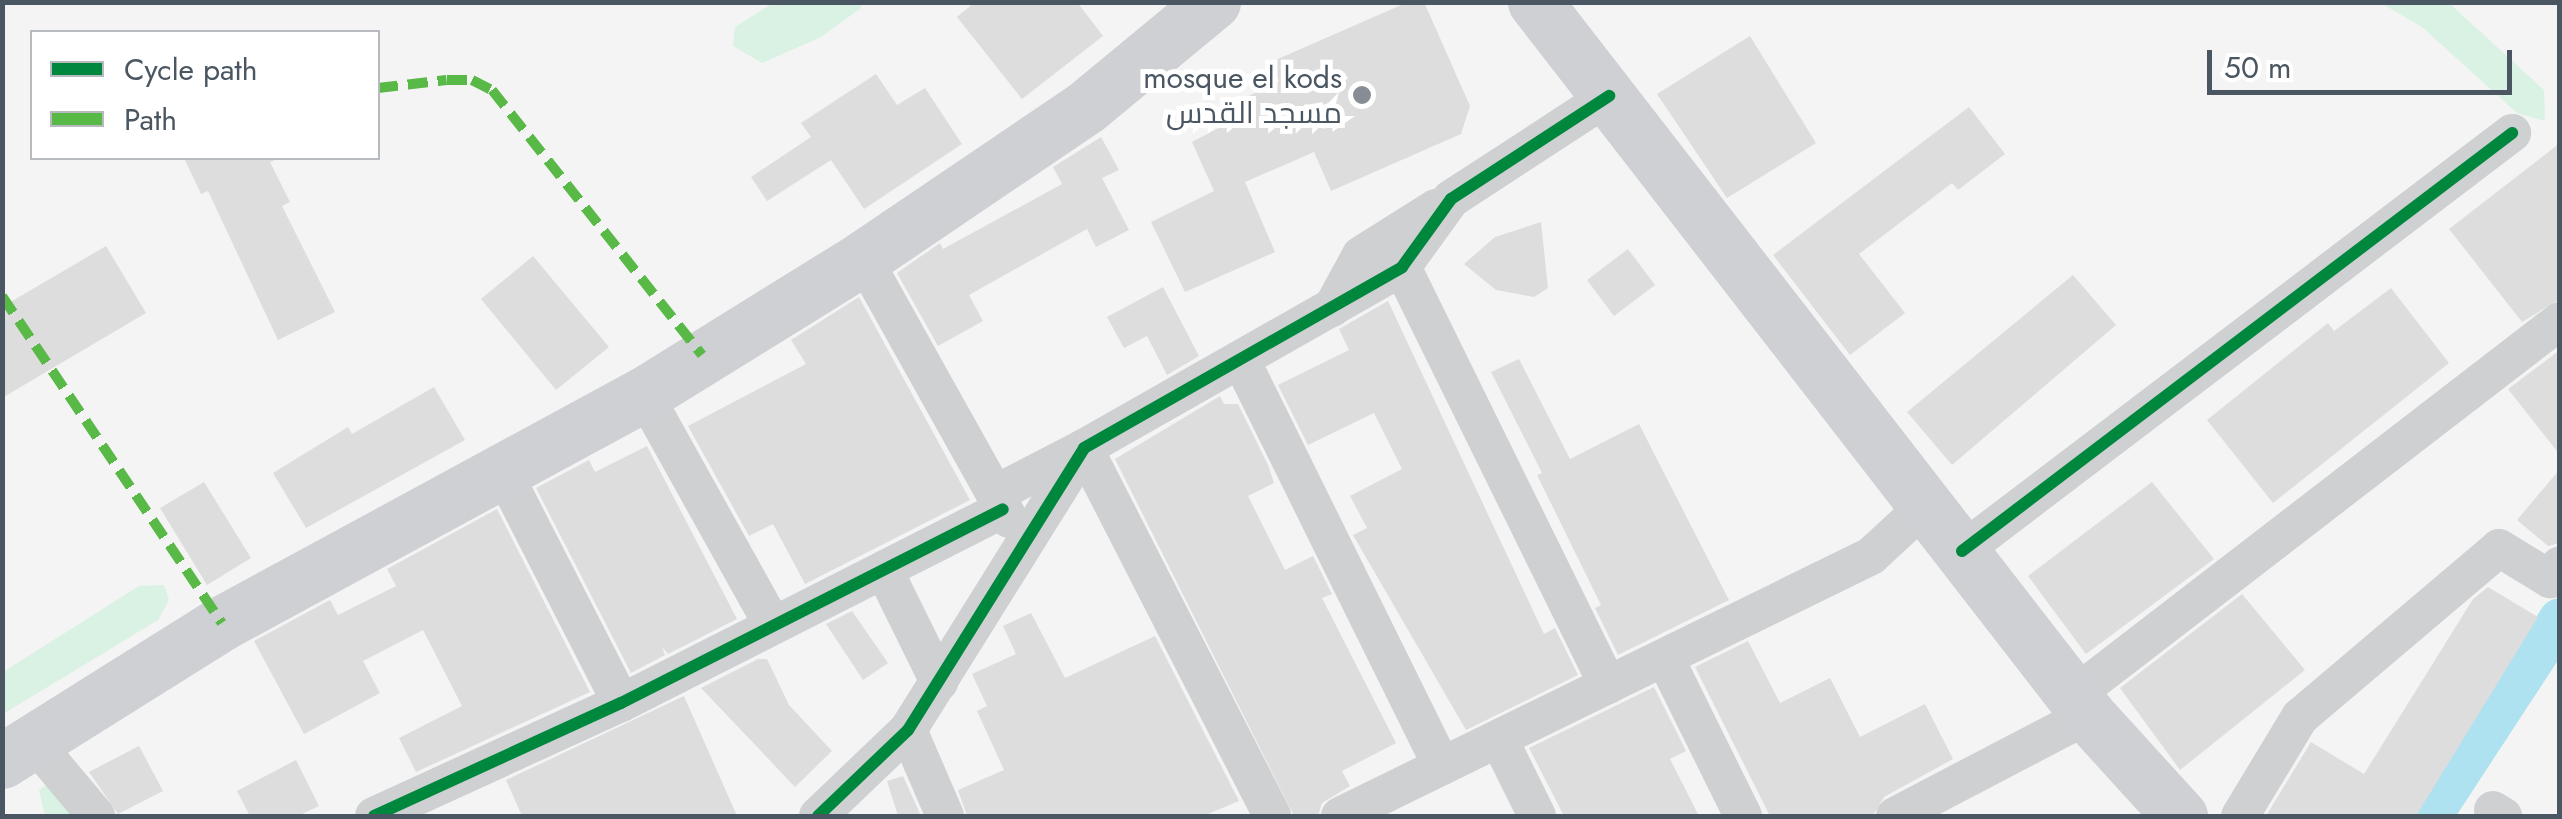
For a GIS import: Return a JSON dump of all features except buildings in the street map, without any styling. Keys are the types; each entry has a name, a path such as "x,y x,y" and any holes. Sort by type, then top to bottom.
{"main road":[{"path":"18,751 222,623 501,468 644,394 863,258 1086,107 1213,2"},
{"path":"1535,2 2080,706 2180,816"}],"street":[{"path":"1332,308 1361,255 1609,96"},
{"path":"1962,551 2512,133"},
{"path":"374,816 622,704 884,570 1084,448 1402,267 1451,199"},
{"path":"863,258 1022,546"},
{"path":"1402,267 1608,685"},
{"path":"1895,816 2080,706 2560,321"},
{"path":"1242,360 1442,766"},
{"path":"644,394 773,626"},
{"path":"818,816 908,730 1084,448"},
{"path":"1084,448 1272,816"},
{"path":"501,468 622,704"},
{"path":"1340,816 1871,556 1926,505"},
{"path":"2240,816 2300,717 2499,548 2550,580 2560,565"},
{"path":"884,570 939,682"},
{"path":"1665,658 1743,816"},
{"path":"908,730 945,816"},
{"path":"1499,739 1537,816"},
{"path":"18,751 96,816"}],"green space":[{"path":"773,3 861,3 861,8 821,37 762,63 733,46 735,27"},
{"path":"2381,3 2449,3 2544,90 2545,121 2517,113 2422,27"},
{"path":"164,585 169,600 158,620 3,714 3,672 139,586"},
{"path":"51,782 80,816 45,816 39,790"}],"waterway":[{"path":"2431,816 2560,619"}],"marked path":[{"path":"380,88 472,80 492,90 702,355"},
{"path":"2,296 222,623"}],"cycle path":[{"path":"818,816 908,730 1084,448 1402,267 1451,199 1609,96"},
{"path":"1962,551 2512,133"},
{"path":"374,816 621,703 1003,509"}],"place":[{"name":"mosque el kods مسجد القدس","path":"1362,95"}]}
